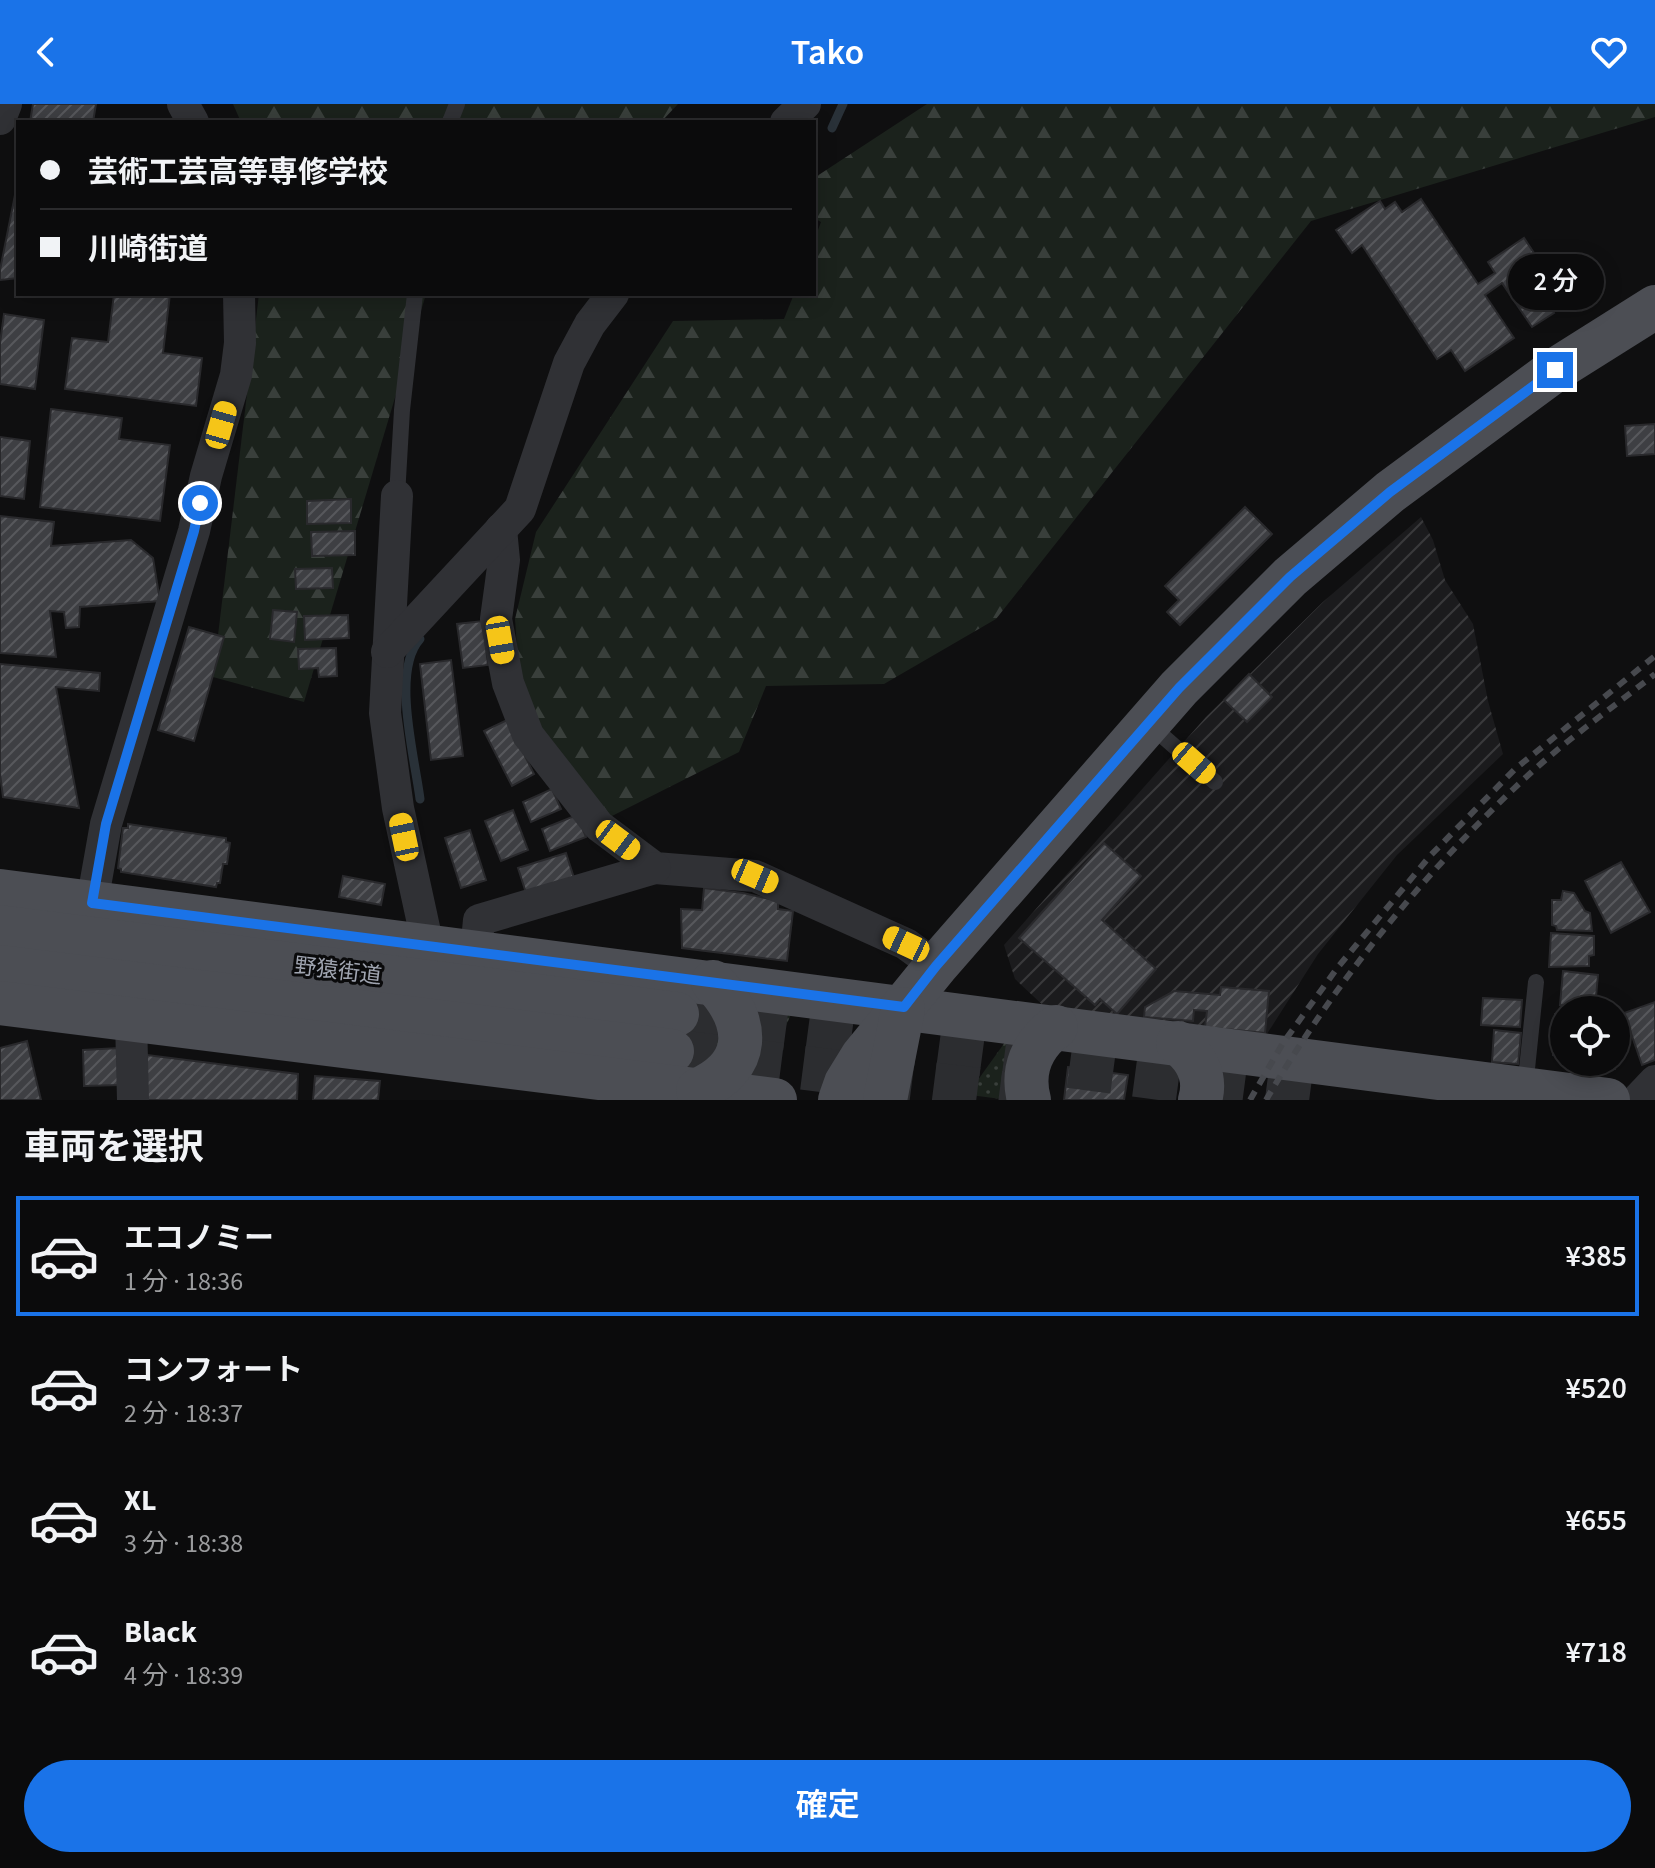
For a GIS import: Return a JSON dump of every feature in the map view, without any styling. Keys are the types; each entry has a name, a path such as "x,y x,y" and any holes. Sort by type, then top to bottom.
{"main road":[{"path":"840,1100 846,1083 862,1057 936,966 1148,723 1290,577 1390,492 1555,370 1655,307"},
{"path":"0,891 1178,1043 1397,1087 1525,1089 1608,1100"},
{"name":"野猿街道","path":"0,927 674,1032 0,967"},
{"path":"698,1090 727,1073 741,1041 735,1012 728,998 713,982"},
{"path":"0,1003 775,1100"},
{"path":"885,1100 904,1007"},
{"path":"1029,1100 1027,1076 1034,1049 1056,1027"},
{"path":"1178,1043 1195,1062 1202,1076 1200,1100"}],"street":[{"path":"0,119 6,104"},
{"path":"788,120 805,104"},
{"path":"92,903 106,824 194,531 206,476 236,375 240,343 239,296"},
{"path":"387,652 520,509 569,363 590,324 611,296"},
{"path":"397,496 385,713 398,808 428,946"},
{"path":"501,529 504,560 496,619 508,683 528,735 599,826 655,868"},
{"path":"476,952 479,920 655,868 755,876 906,944 936,966"},
{"path":"131,1020 133,1100"},
{"path":"1637,1100 1655,1081"}],"lane":[{"path":"397,496 402,410 415,296"},
{"path":"1148,723 1215,782"},
{"path":"1525,1089 1536,982"}],"shaded area":[{"path":"1421,517 1433,540 1445,580 1473,624 1488,701 1503,754 1397,855 1318,954 1265,1037 1048,1010 1015,979 1004,945 1206,717 1323,602"}],"green space":[{"path":"233,104 678,104 663,120 240,120"},
{"path":"927,104 1655,104 1655,117 1311,221 996,619 884,684 766,686 739,752 606,819 557,760 520,692 515,619 536,532 673,321 784,319 793,296 816,296 816,236 821,222 816,219 816,177"},
{"path":"259,296 425,296 304,702 213,677"},
{"path":"682,996 706,1001 726,1037 700,1071 672,1068"},
{"path":"750,1006 793,1010 761,1081 744,1078"},
{"path":"1008,1038 1014,1039 1009,1100 970,1095 970,1091"},
{"path":"962,1039 980,1039 954,1075 954,1051"}],"building":[{"path":"33,104 96,104 93,120 30,120"},
{"path":"16,190 16,278 0,280"},
{"path":"1421,199 1478,284 1495,273 1488,262 1524,238 1538,259 1533,262 1542,275 1533,281 1554,313 1532,327 1502,283 1485,295 1514,338 1465,371 1451,350 1437,359 1362,245 1352,253 1336,230 1380,201 1385,209 1395,202 1402,212"},
{"path":"114,296 170,296 163,353 202,358 196,406 65,389 72,338 108,342"},
{"path":"4,314 44,320 35,389 0,384"},
{"path":"51,409 122,418 119,439 170,445 160,521 40,507"},
{"path":"1655,424 1655,454 1627,456 1625,426"},
{"path":"0,437 30,441 24,499 0,496"},
{"path":"351,499 351,523 307,524 307,501"},
{"path":"1245,507 1272,534 1180,625 1167,612 1179,600 1165,586"},
{"path":"0,516 54,522 51,546 131,540 153,558 160,601 80,607 79,627 66,628 64,612 50,611 56,657 0,653"},
{"path":"355,531 355,555 312,556 311,532"},
{"path":"332,568 333,588 296,589 295,569"},
{"path":"273,610 297,612 294,642 270,639"},
{"path":"348,615 349,638 305,640 304,616"},
{"path":"483,621 488,665 463,668 457,624"},
{"path":"189,627 224,637 194,741 158,730"},
{"path":"336,648 337,676 319,677 318,668 299,669 298,649"},
{"path":"451,660 463,756 431,760 420,664"},
{"path":"0,664 100,673 99,691 56,687 79,808 3,797 0,774"},
{"path":"1249,674 1272,697 1247,722 1224,700"},
{"path":"507,720 534,774 512,786 484,731"},
{"path":"552,789 561,809 531,822 523,802"},
{"path":"513,810 528,850 501,861 485,821"},
{"path":"577,815 586,837 550,851 542,829"},
{"path":"128,824 226,838 226,842 230,843 220,883 216,887 121,872 118,868 123,828 128,828"},
{"path":"470,830 486,880 461,888 445,838"},
{"path":"1104,843 1141,876 1102,920 1156,969 1117,1014 1100,999 1095,1005 1019,938"},
{"path":"566,853 575,881 527,896 518,868"},
{"path":"1621,862 1650,912 1611,933 1585,881"},
{"path":"343,876 385,884 381,905 339,897"},
{"path":"704,888 778,901 778,909 793,911 787,961 682,948 681,909 702,910"},
{"path":"1563,891 1574,893 1585,911 1590,913 1592,931 1557,930 1552,925 1552,900 1561,900"},
{"path":"1551,933 1594,936 1594,955 1589,956 1589,966 1549,967"},
{"path":"1563,971 1598,975 1596,996 1561,996"},
{"path":"1221,987 1269,991 1265,1033 1205,1027 1207,1011 1194,1010 1193,1021 1144,1017 1145,1007 1174,991 1220,995"},
{"path":"1483,998 1522,1000 1520,1027 1481,1025"},
{"path":"1655,1002 1655,1060 1642,1065 1630,1030 1630,1011"},
{"path":"1494,1030 1521,1033 1518,1064 1492,1062"},
{"path":"27,1041 41,1100 0,1100 0,1048"},
{"path":"119,1048 120,1085 84,1086 83,1050"},
{"path":"147,1055 298,1074 297,1100 147,1100"},
{"path":"1068,1067 1128,1075 1124,1100 1064,1100"},
{"path":"315,1076 380,1081 378,1100 313,1100"}],"waterway":[{"path":"832,128 843,104"},
{"path":"420,639 411,653 406,693 420,799"}],"tunnel":[{"path":"677,1014 1326,1100"},
{"path":"672,1051 1058,1100"}],"railway":[{"path":"1250,1100 1283,1043 1338,967 1430,856 1515,769 1655,656"},
{"path":"1266,1100 1351,972 1415,892 1485,817 1538,767 1655,674"}],"route":[{"path":"200,503 106,824 92,903 904,1007 936,966 1179,688 1290,577 1390,492 1555,370"}]}
